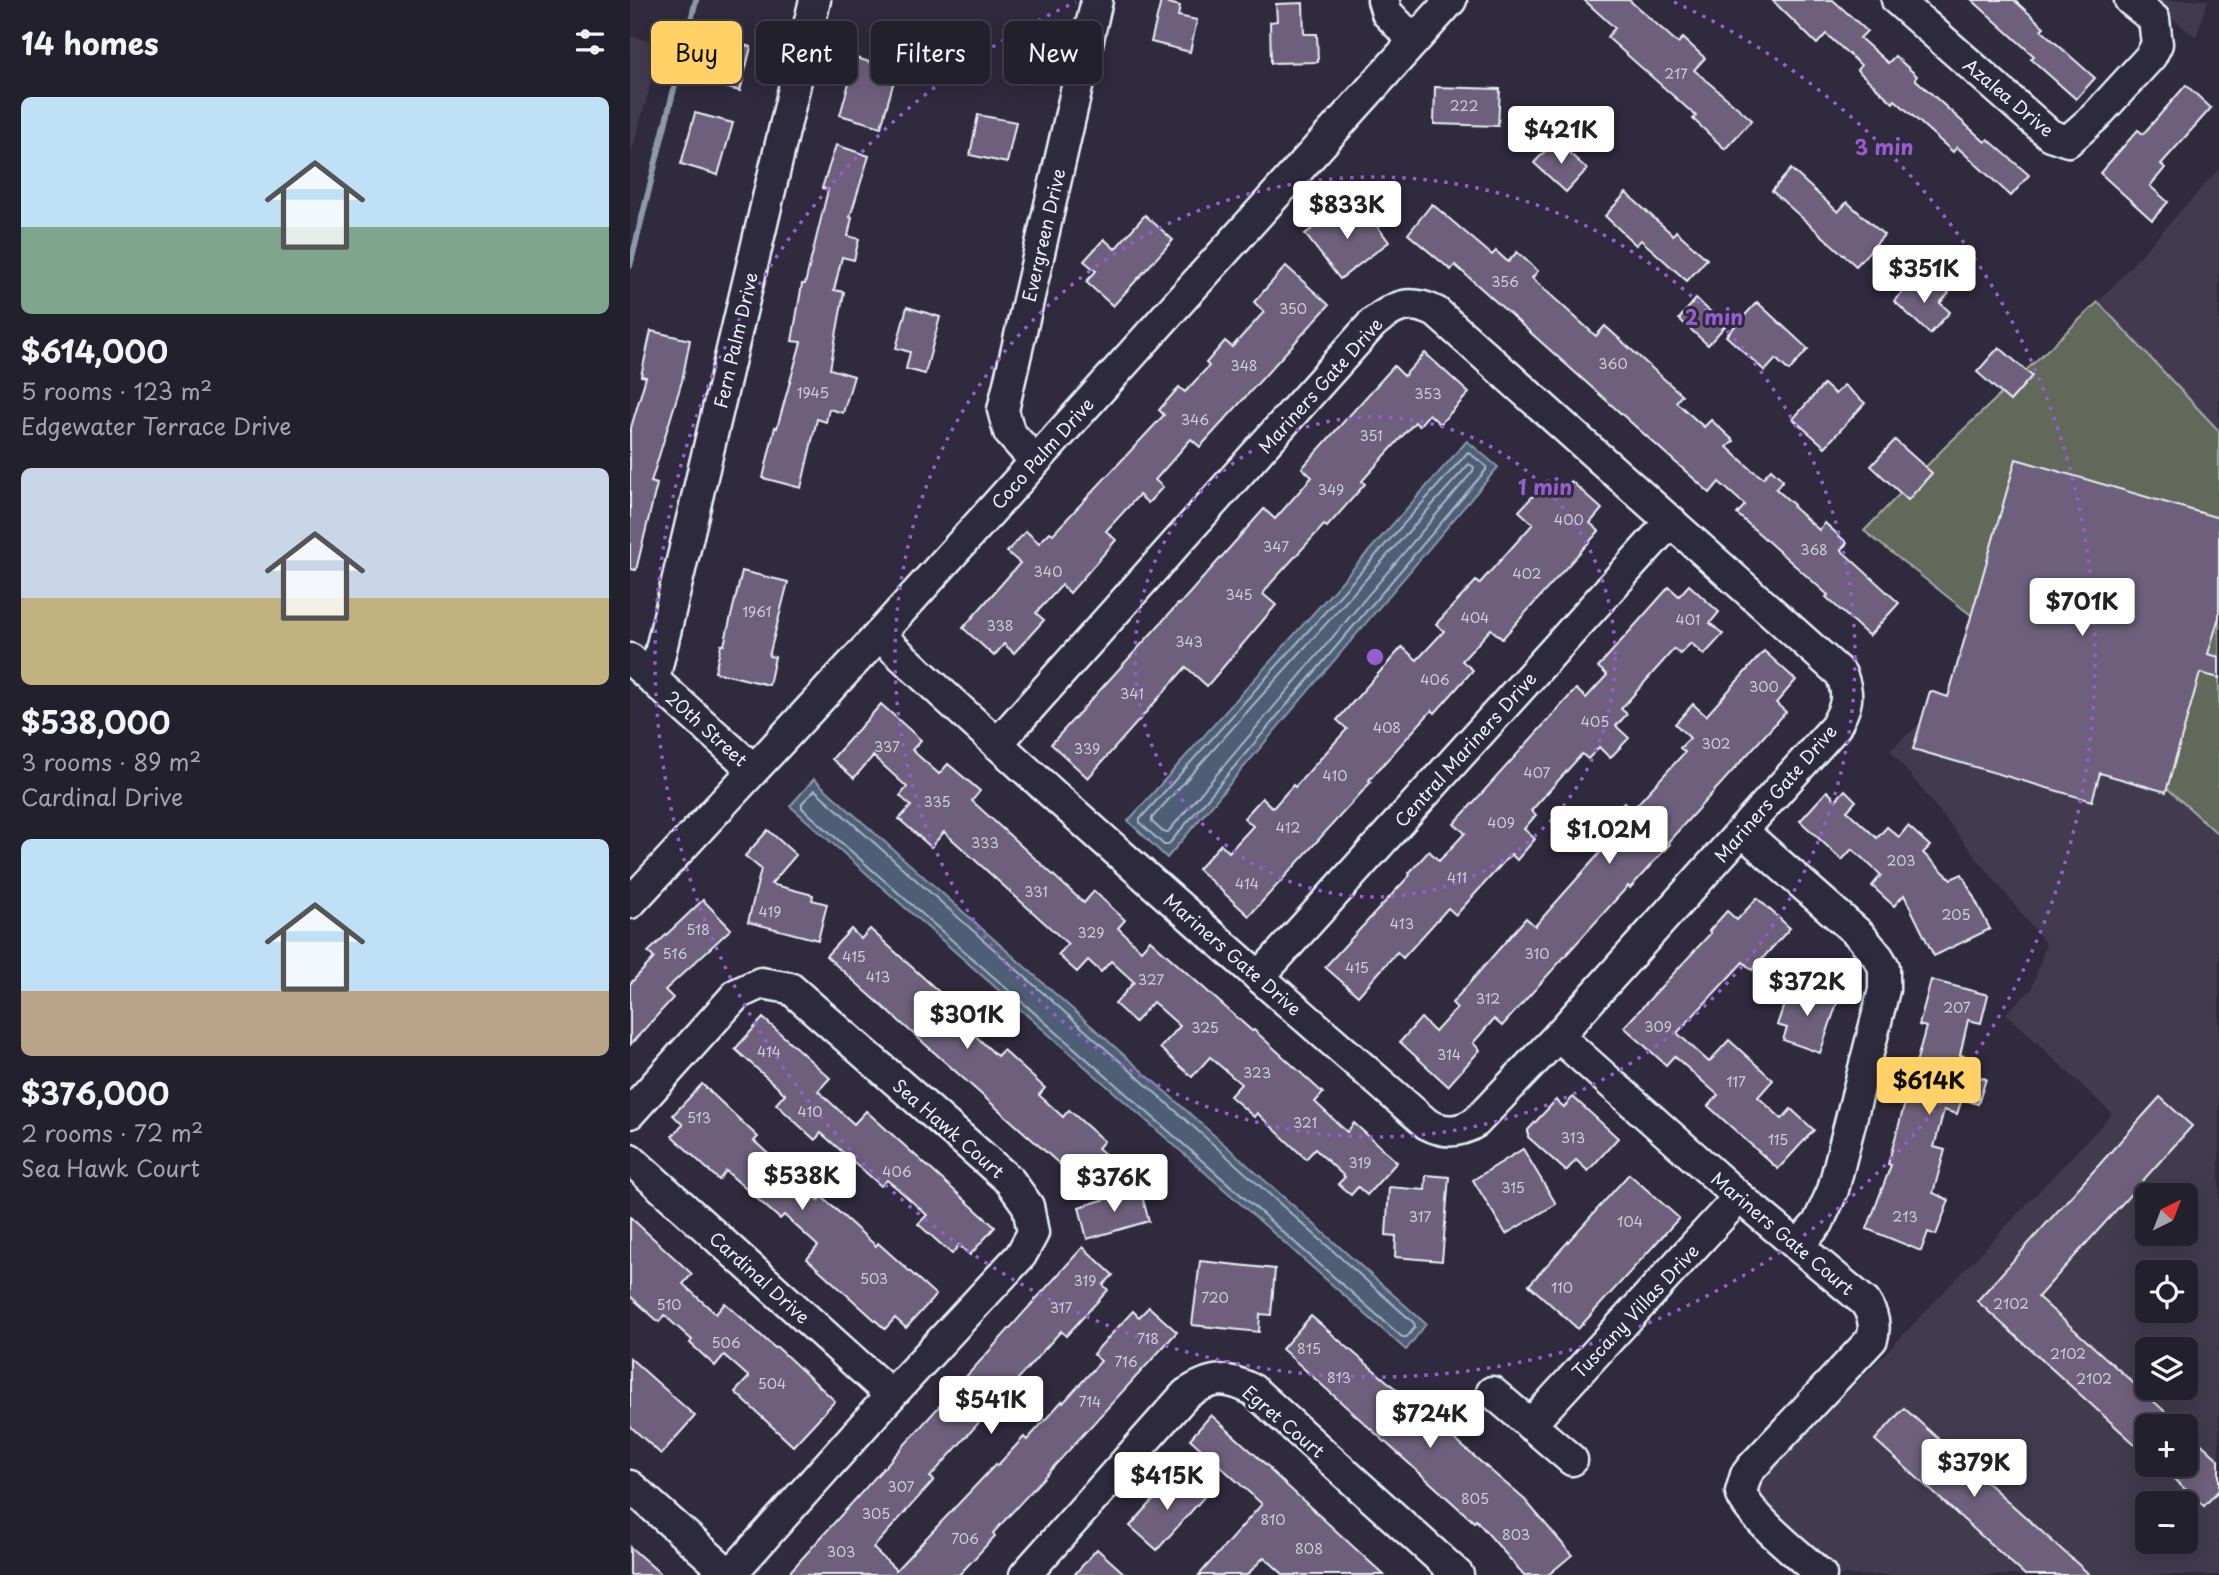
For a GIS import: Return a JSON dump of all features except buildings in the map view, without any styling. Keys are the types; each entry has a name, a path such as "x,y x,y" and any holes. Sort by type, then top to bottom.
{"street":[{"name":"Fern Palm Drive","path":"654,680 815,0"},
{"name":"Evergreen Drive","path":"1035,461 1009,432 1003,410 1097,0"},
{"path":"1383,0 1387,13 1414,41"},
{"name":"Coco Palm Drive","path":"630,903 879,635 1451,0"},
{"name":"Azalea Drive","path":"1897,0 2050,135 2068,141 2096,116 2151,56 2157,44 2154,19 2130,0"},
{"name":"Mariners Gate Drive","path":"879,635 997,744 1259,977 1427,1124 1443,1131 1458,1131 1476,1122 1558,1036 1835,727 1844,712 1847,689 1841,674 1436,312 1408,304 1389,310 1373,323 997,744"},
{"name":"Central Mariners Drive","path":"1259,977 1671,520"},
{"name":"20th Street","path":"630,659 753,769"},
{"path":"1742,831 1860,935 1884,967 1884,990 1833,1189 1818,1223 1798,1246"},
{"name":"Sea Hawk Court","path":"630,1113 737,994 761,983 790,988 1010,1181 1028,1206 1033,1233 1021,1255 730,1575"},
{"name":"Mariners Gate Court","path":"1558,1036 1740,1197 1865,1302 1873,1316 1875,1329 1872,1339 1752,1467 1746,1475 1741,1492 1746,1504 1821,1575"},
{"name":"Cardinal Drive","path":"630,1159 891,1395"},
{"name":"Tuscany Villas Drive","path":"1530,1425 1740,1197"},
{"name":"Egret Court","path":"1025,1575 1186,1394 1202,1384 1224,1379 1253,1390 1458,1575"},
{"path":"1492,1392 1572,1460"},
{"path":"630,1486 730,1575"}],"shaded area":[{"path":"2149,0 2208,0 2196,37"},
{"path":"630,36 651,41 651,83 630,157"},
{"path":"2219,169 2219,431 2098,302"},
{"path":"2009,645 2219,835 2219,1575 1813,1575 1737,1506 2112,1114 2006,1013 2032,989 2046,944 1890,750"}],"green space":[{"path":"2098,302 2219,431 2219,835 2009,645 1864,531 1944,448"}],"water":[{"path":"1467,441 1498,467 1167,858 1128,821"},
{"path":"814,779 1426,1324 1406,1350 790,806"}],"waterway":[{"path":"630,266 696,0"}]}
